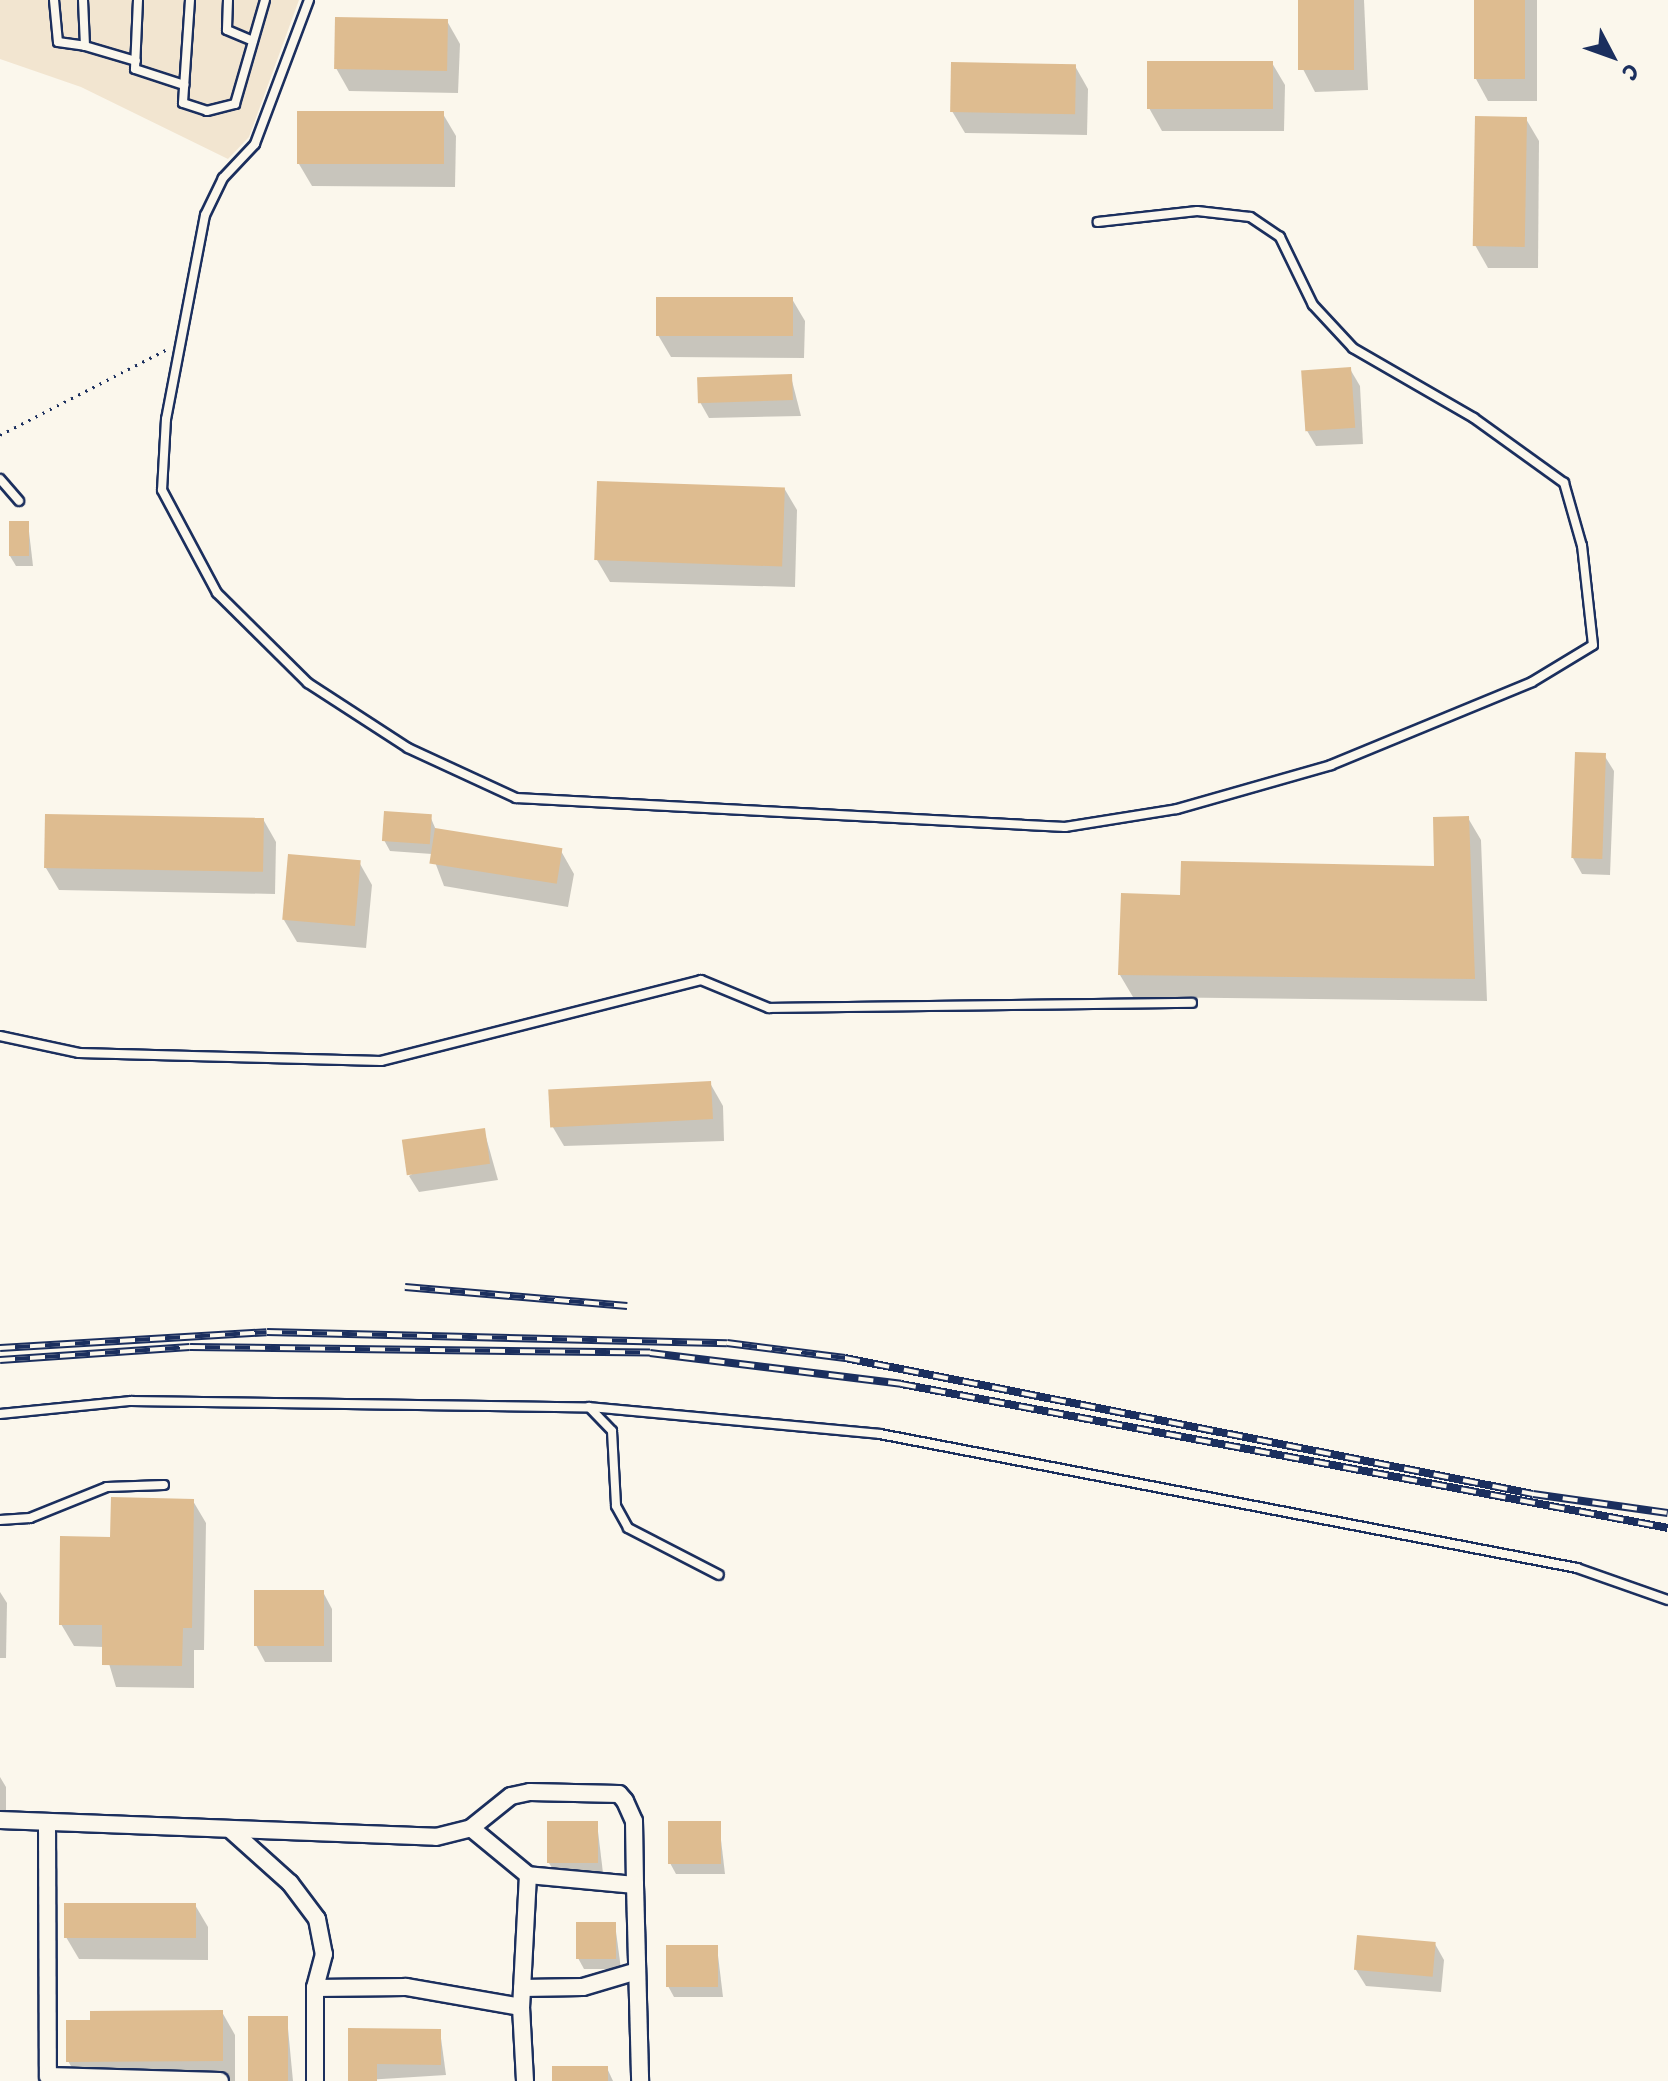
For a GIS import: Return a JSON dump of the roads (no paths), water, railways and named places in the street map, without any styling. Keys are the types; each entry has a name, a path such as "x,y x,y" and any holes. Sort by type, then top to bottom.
{"street":[{"path":"0,1820 436,1837 471,1828 511,1796 619,1794 634,1821 640,2081"},
{"path":"47,1822 48,2076 220,2081"},
{"path":"471,1828 528,1875 635,1885"},
{"path":"232,1831 290,1883 317,1919 324,1954 315,1988 315,2081"},
{"path":"525,2081 521,2007 528,1875"},
{"path":"522,1988 583,1987 637,1971"},
{"path":"315,1988 406,1987 521,2007"}],"lane":[{"path":"54,0 58,42 85,46 136,61"},
{"path":"83,0 85,46"},
{"path":"138,0 135,69 184,85"},
{"path":"190,0 183,103 207,111 235,104 265,0"},
{"path":"228,0 227,30 253,41"},
{"path":"309,0 255,144 223,178 205,215 181,342 162,490 217,593 308,683 408,748 516,798 1065,827 1177,809 1331,765 1532,682 1593,645 1582,546 1564,483 1474,418 1353,348 1313,305 1280,237 1250,217 1197,211 1098,222"},
{"path":"0,479 19,501"},
{"path":"0,1036 79,1053 381,1061 701,980 769,1008 1192,1003"},
{"path":"0,1414 131,1401 589,1407 880,1434 1577,1568 1668,1600"},
{"path":"589,1407 612,1431 616,1506 628,1528 719,1575"},
{"path":"0,1520 30,1518 107,1487 164,1485"}],"railway":[{"path":"405,1287 627,1306"},
{"path":"0,1348 267,1332 727,1343 845,1358 1533,1494 1668,1513"},
{"path":"0,1360 190,1347 650,1353 901,1384 1668,1528"}]}
